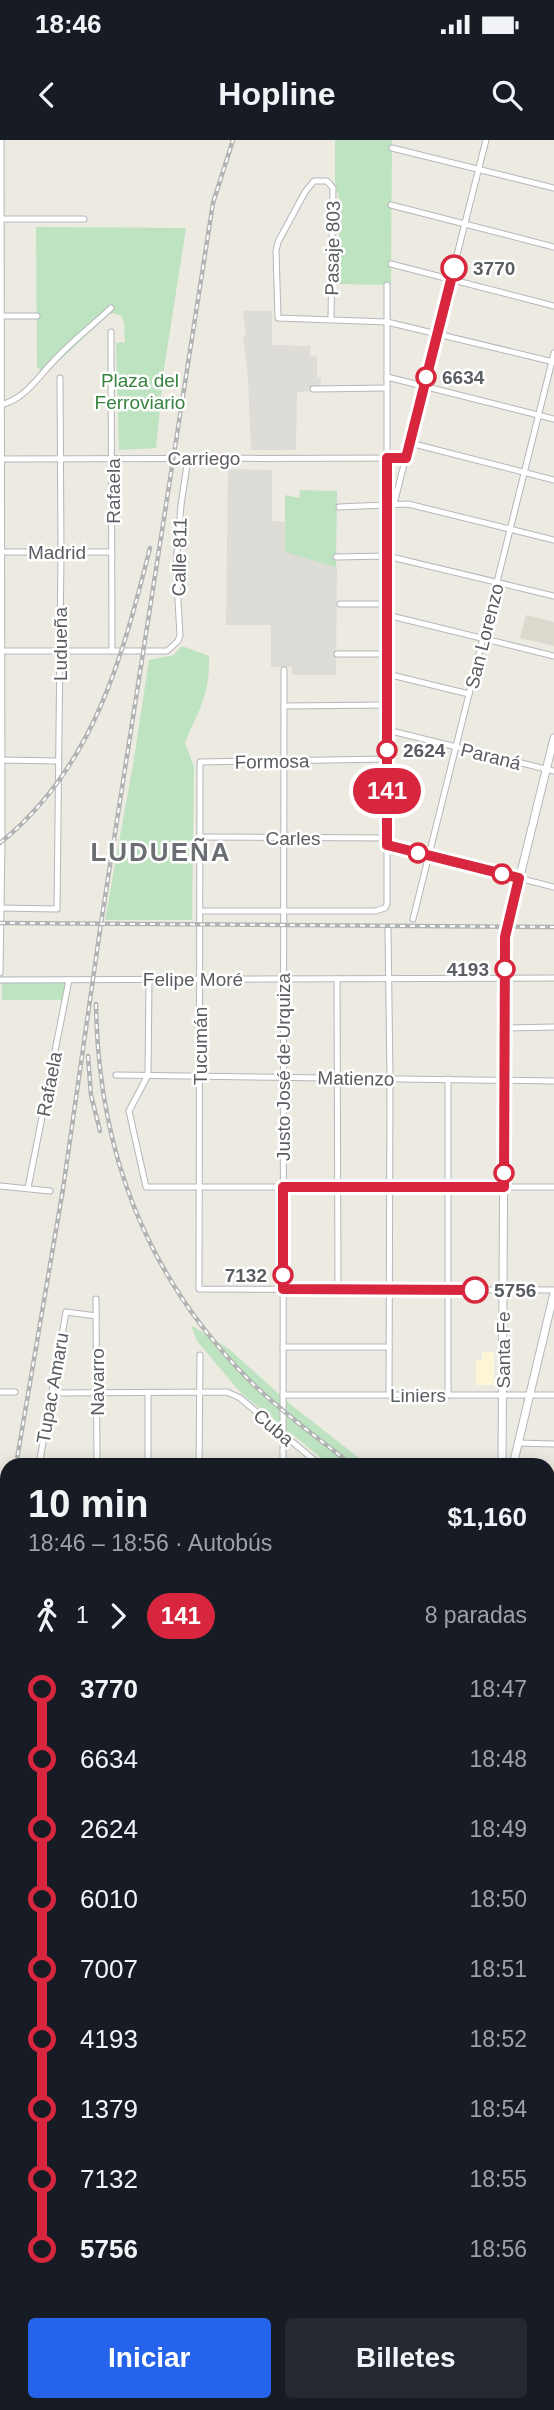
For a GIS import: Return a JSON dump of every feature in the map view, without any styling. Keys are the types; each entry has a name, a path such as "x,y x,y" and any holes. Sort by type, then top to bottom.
{"main road":[{"name":"Santa Fe","path":"502,1458 505,937 550,770 554,738"},
{"path":"515,1458 554,1292"}],"street":[{"path":"0,973 1,140"},
{"path":"394,504 486,140"},
{"path":"391,148 554,188"},
{"name":"Pasaje 803","path":"314,181 327,181 333,188 331,318 278,318 278,242 305,192 314,181"},
{"path":"391,205 554,247"},
{"path":"1,219 84,219"},
{"path":"391,264 554,306"},
{"path":"200,911 375,911 385,908 387,904 387,285"},
{"path":"1,405 13,402 25,392 111,308"},
{"path":"1,316 37,316"},
{"path":"331,318 387,322 553,362"},
{"name":"Rafaela","path":"111,332 112,651"},
{"name":"San Lorenzo","path":"413,919 554,353"},
{"path":"387,377 554,419"},
{"name":"Ludueña","path":"1,908 57,909 60,379"},
{"path":"313,389 387,388"},
{"path":"410,443 554,480"},
{"name":"Calle 811","path":"112,651 167,651 173,648 180,635 176,566 188,458"},
{"name":"Carriego","path":"2,459 406,458"},
{"path":"339,507 408,505 554,540"},
{"name":"Madrid","path":"2,552 112,552"},
{"path":"336,557 387,556 554,596"},
{"path":"340,604 387,604"},
{"path":"387,614 554,656"},
{"path":"1,651 112,651"},
{"path":"337,654 387,654"},
{"name":"Justo José de Urquiza","path":"283,1458 284,670"},
{"path":"387,674 469,694"},
{"path":"284,706 387,705"},
{"name":"Paraná","path":"387,730 550,770"},
{"name":"Formosa","path":"200,762 387,759"},
{"path":"1,760 59,761"},
{"name":"Tucumán","path":"200,762 199,1289 283,1289"},
{"name":"Carles","path":"200,837 387,841 429,856 554,887"},
{"path":"388,929 389,1395"},
{"name":"Felipe Moré","path":"0,979 554,978"},
{"path":"337,979 338,1289"},
{"name":"Rafaela","path":"29,1188 69,980"},
{"path":"149,980 148,1075 129,1111 146,1187 554,1188"},
{"path":"505,1028 554,1027"},
{"name":"Matienzo","path":"116,1074 554,1081"},
{"path":"448,1079 448,1395"},
{"path":"0,1186 50,1191"},
{"path":"283,1289 554,1292"},
{"name":"Navarro","path":"96,1299 97,1458"},
{"name":"Tupac Amaru","path":"40,1458 65,1312 96,1316"},
{"path":"283,1347 389,1347"},
{"path":"199,1458 200,1354"},
{"path":"0,1392 15,1392"},
{"path":"148,1392 148,1458"},
{"name":"Cuba","path":"199,1393 226,1392 240,1398 311,1458"},
{"path":"51,1393 199,1393"},
{"name":"Liniers","path":"283,1395 554,1395"},
{"path":"518,1443 554,1444"}],"shaded area":[{"path":"243,311 272,311 272,345 311,346 310,356 317,357 320,387 312,386 311,391 297,392 296,450 251,450"},
{"path":"228,469 272,470 272,521 285,522 285,552 337,567 336,675 292,675 292,667 271,667 271,625 226,625"},
{"path":"526,615 554,622 554,646 520,638"},
{"path":"482,1352 494,1352 494,1385 476,1385 476,1360 482,1360"}],"green space":[{"path":"335,140 392,140 391,285 339,284 339,198 335,184"},
{"name":"Plaza del Ferroviario","path":"36,227 186,228 164,369 156,448 119,450 116,343 125,342 121,316 114,313 108,315 45,374 37,367"},
{"path":"300,490 337,491 336,567 285,552 285,495 299,498"},
{"path":"182,646 209,656 206,692 185,743 194,767 192,920 105,920 149,660 174,655"},
{"path":"2,982 66,982 63,1000 2,1000"},
{"path":"191,1325 229,1349 290,1404 359,1458 321,1458 241,1393 197,1341"}],"railway":[{"path":"17,1458 63,1189 101,923 213,203 233,140"},
{"path":"0,843 32,813 59,781 81,746 115,670 150,548"},
{"path":"0,923 554,927"},
{"path":"96,1004 106,1110 134,1207 155,1253 213,1340 249,1380 343,1458"},
{"path":"88,1056 91,1095 100,1131"}],"bus line":[{"name":"141","path":"454,268 406,458 387,458 387,845 519,878 505,937 504,1187 283,1187 283,1289 475,1290"}],"place":[{"name":"3770","path":"454,268"},
{"name":"6634","path":"426,377"},
{"name":"2624","path":"387,750"},
{"name":"4193","path":"505,969"},
{"name":"7132","path":"283,1275"},
{"name":"5756","path":"475,1290"}],"district":[{"name":"LUDUEÑA","path":"161,852"}]}
